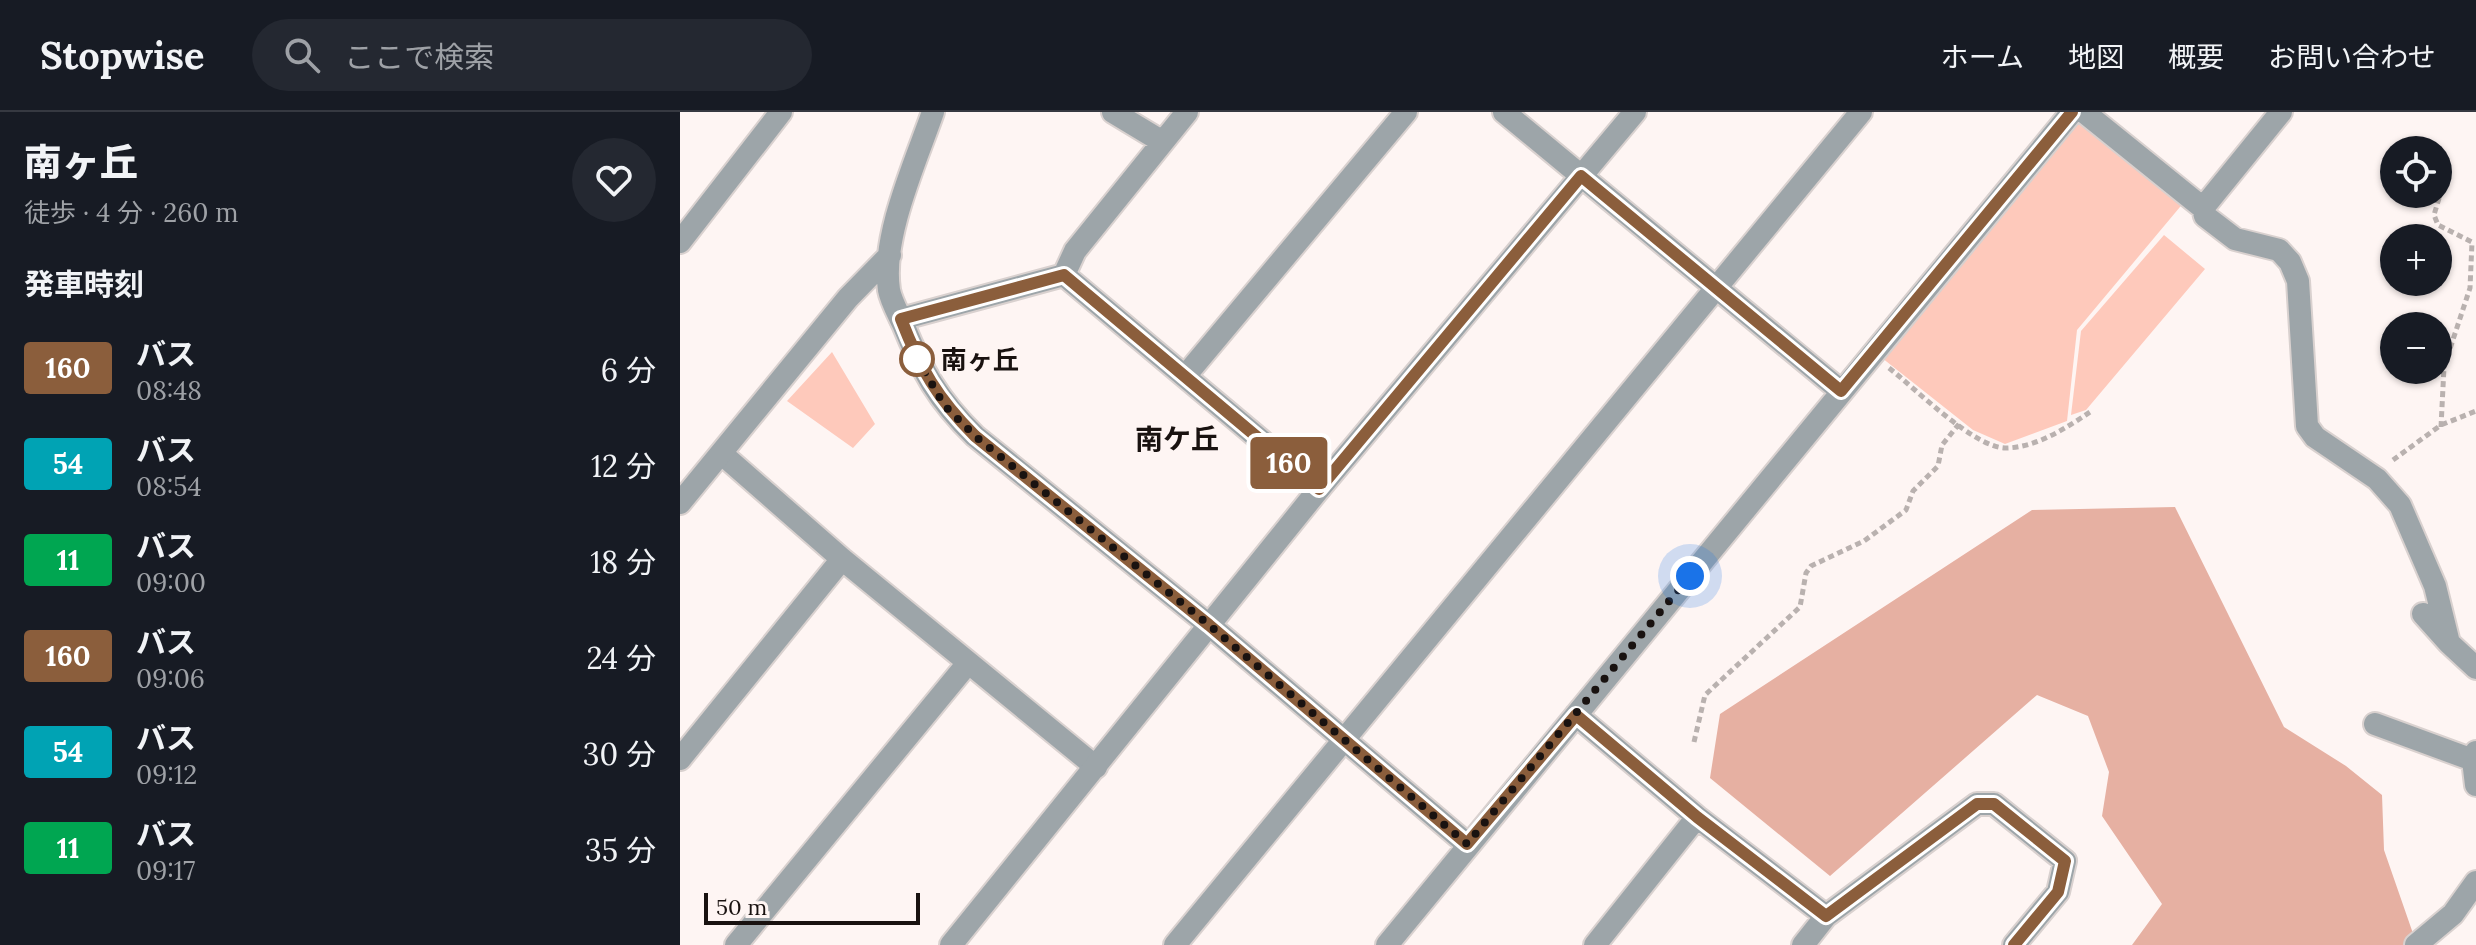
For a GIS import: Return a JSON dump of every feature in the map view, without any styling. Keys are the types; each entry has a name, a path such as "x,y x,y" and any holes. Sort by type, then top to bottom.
{"street":[{"path":"680,242 781,112"},
{"path":"933,112 906,188 890,255 889,290 921,369 944,405 975,436 1209,625 1467,844"},
{"path":"1113,112 1161,141"},
{"path":"1064,275 1075,251 1187,112"},
{"path":"1186,375 1406,112"},
{"path":"1504,112 1841,391"},
{"path":"951,945 1319,489 1635,112"},
{"path":"1175,945 1861,112"},
{"path":"1387,945 2072,112"},
{"path":"2084,112 2203,208 2205,216 2235,239 2271,246 2290,262 2298,281 2307,426 2315,437 2377,479 2400,505 2435,586 2449,643"},
{"path":"2203,208 2281,112"},
{"path":"680,503 848,298 890,255"},
{"path":"901,319 1064,275"},
{"path":"1064,275 1319,489"},
{"path":"722,454 842,559 1096,767"},
{"path":"680,759 842,559"},
{"path":"2423,614 2476,668"},
{"path":"736,945 968,663"},
{"path":"1576,715 1697,817 1826,916"},
{"path":"2375,724 2474,756 2476,785"},
{"path":"1803,945 1826,916 1977,804 1994,804 2065,861 2058,892 2014,945"},
{"path":"1595,945 1697,817"},
{"path":"2416,945 2453,914 2476,882"}],"path":[{"path":"2436,208 2434,215 2438,225 2472,242 2468,297 2444,367 2441,426"},
{"path":"1871,354 1959,424 1990,444 2004,448 2037,441 2090,412"},
{"path":"2377,479 2390,463 2441,426 2476,411"},
{"path":"1694,742 1705,695 1800,607 1806,573 1811,566 1864,541 1906,510 1913,491 1938,466 1942,445 1959,424"}],"shaded area":[{"path":"2078,112 2185,201 2077,330 2067,421 2005,444 1973,430 1877,354"},
{"path":"2164,235 2205,269 2086,410 2071,415 2081,331"},
{"path":"832,352 875,424 853,448 787,401"},
{"path":"2175,507 2284,727 2346,766 2382,795 2384,850 2417,945 2132,945 2162,904 2102,816 2109,772 2088,716 2037,695 1830,876 1710,778 1720,714 2032,510"}],"bus line":[{"name":"160","path":"2014,945 2058,892 2065,861 1994,804 1977,804 1826,916 1697,817 1576,715 1467,844 1209,625 975,436 944,405 921,369 901,319 1064,275 1319,489 1581,176 1841,391 2072,112"}],"place":[{"name":"南ヶ丘","path":"917,359"}],"district":[{"name":"南ケ丘","path":"1177,439"}],"route":[{"path":"917,359 914,353 944,405 975,436 1209,625 1467,844 1690,576"}]}
